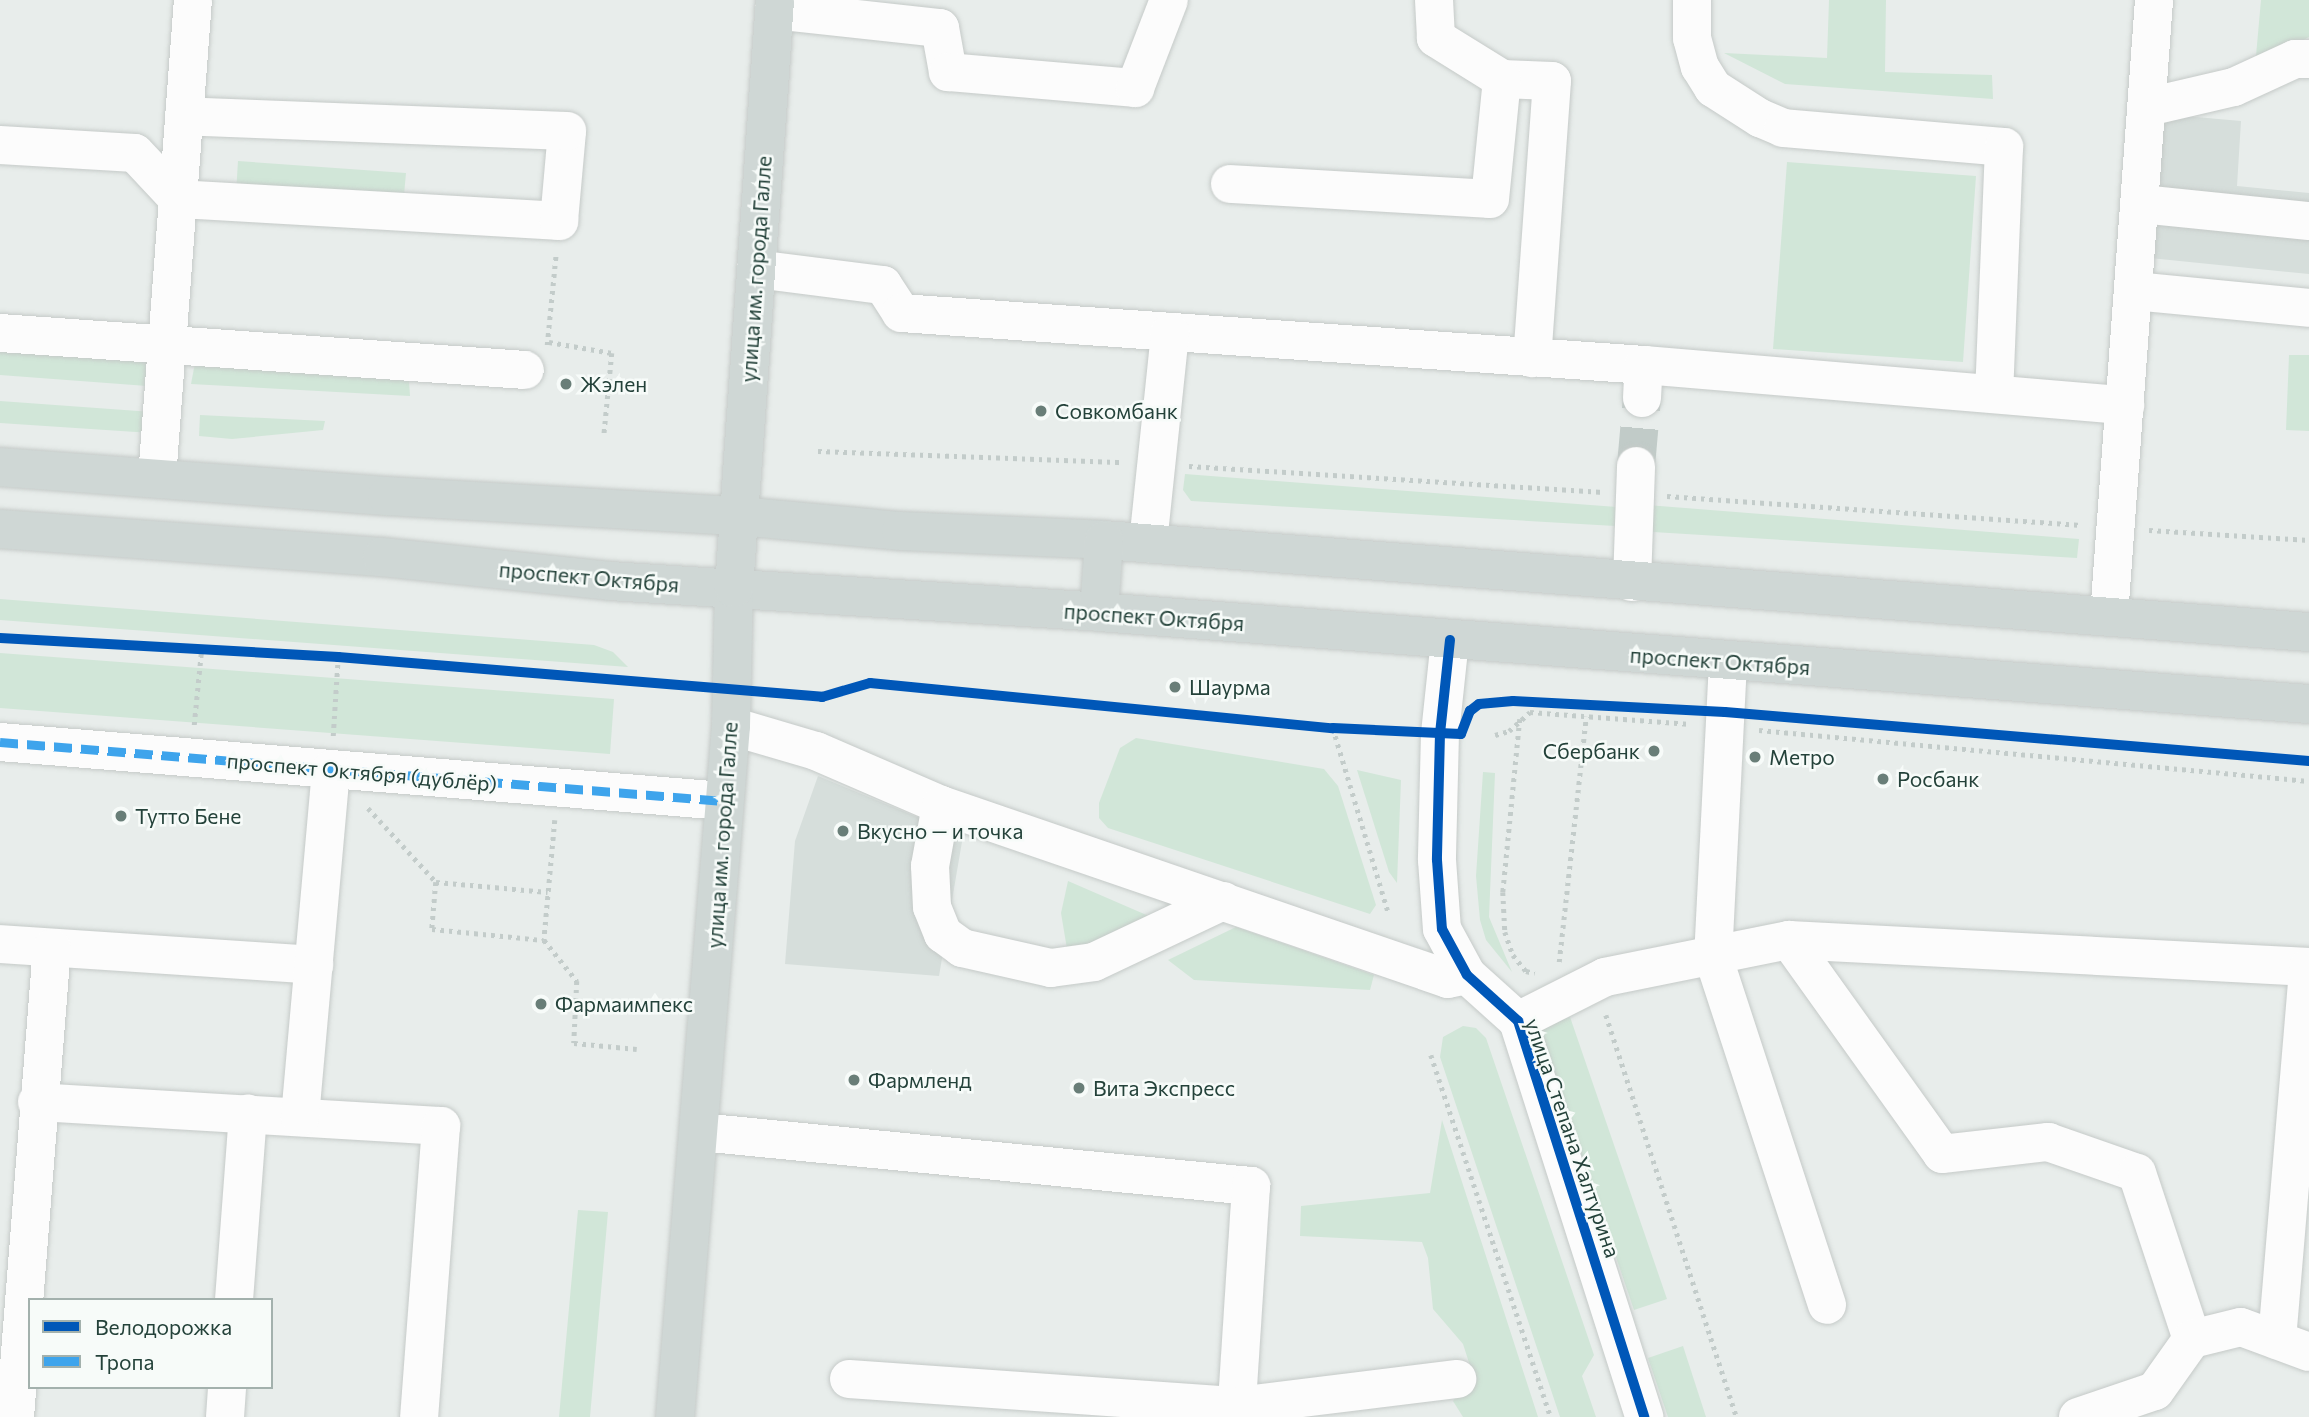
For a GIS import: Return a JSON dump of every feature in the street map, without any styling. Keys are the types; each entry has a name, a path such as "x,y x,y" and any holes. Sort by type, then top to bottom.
{"main road":[{"name":"улица им. города Галле","path":"675,1417 731,726 734,588 775,5"},
{"path":"0,467 387,496 739,516 901,531 1148,543 2309,632"},
{"path":"382,557 387,496"},
{"name":"проспект Октября","path":"0,529 382,557 610,581 1098,612 1728,662 2309,704"},
{"path":"1098,612 1104,540"}],"street":[{"path":"157,478 193,0"},
{"path":"775,5 940,28 948,72 1135,88 1169,0"},
{"path":"1434,0 1436,38 1502,79 1552,81 1532,358"},
{"path":"1692,0 1692,38 1700,67 1713,88 1760,118 1783,128 2004,147 1994,393"},
{"path":"2109,616 2154,0"},
{"path":"2148,107 2234,87 2295,59 2309,60"},
{"path":"1230,184 1490,199 1502,79"},
{"path":"0,145 135,153 177,199 559,221 567,131 184,116"},
{"path":"2141,204 2309,220"},
{"path":"756,269 883,285 901,313 1532,358 1643,381 1994,393 2125,405"},
{"path":"2134,291 2309,309"},
{"path":"1148,543 1170,332"},
{"path":"0,333 525,370"},
{"path":"1632,582 1635,480"},
{"name":"улица Степана Халтурина","path":"1450,640 1440,733 1437,894 1442,929 1467,975 1518,1021 1644,1417"},
{"path":"1728,662 1713,956 1827,1305"},
{"path":"731,726 816,751 941,805 1448,979 1467,975"},
{"name":"проспект Октября (дублёр)","path":"0,742 724,801"},
{"path":"300,1117 331,769"},
{"path":"941,805 930,866 932,907 943,934 962,948 1051,968 1094,962 1223,901"},
{"path":"1789,940 1942,1154 2048,1142 2137,1173 2192,1339 2160,1404 2078,1417"},
{"path":"1518,1021 1595,982 1789,940 2308,967 2293,1346 2242,1327 2192,1339"},
{"path":"0,944 314,965"},
{"path":"15,1417 37,1101 52,948"},
{"path":"37,1101 441,1126 419,1417"},
{"path":"234,1298 248,1114"},
{"path":"700,1132 1251,1186 1237,1411"},
{"path":"849,1379 1237,1411 1457,1379"},
{"path":"225,1417 227,1389"}],"path":[{"path":"559,221 549,342 612,354 604,436"},
{"path":"818,450 1635,480 2115,528 2309,540"},
{"path":"187,652 214,653"},
{"path":"191,758 201,653"},
{"path":"324,657 352,658"},
{"path":"338,657 331,769 436,882 548,892"},
{"path":"1526,702 2309,781"},
{"path":"1495,735 1509,731 1521,716 1531,712 1725,720"},
{"path":"1521,716 1504,851 1505,932 1513,955 1526,971 1543,975"},
{"path":"1559,964 1586,716"},
{"path":"1319,727 1346,729"},
{"path":"1333,728 1389,915"},
{"path":"558,788 544,940 578,981 574,1043 637,1049"},
{"path":"436,882 432,929 544,940"},
{"path":"1595,982 1737,1417"},
{"path":"1431,1055 1551,1417"}],"shaded area":[{"path":"2162,114 2241,121 2237,186 2309,193 2309,274 2150,258"},
{"path":"818,776 963,836 939,976 785,964 795,841"}],"green space":[{"path":"1829,0 1886,0 1885,72 1992,75 1993,99 1785,84 1724,53 1827,58"},
{"path":"2261,0 2309,0 2309,37 2255,67"},
{"path":"238,161 406,173 403,205 236,193"},
{"path":"1787,162 1976,176 1963,362 1773,349"},
{"path":"0,345 150,357 147,386 0,375"},
{"path":"2289,355 2309,355 2309,431 2286,430"},
{"path":"195,363 409,381 410,396 191,384"},
{"path":"0,401 152,412 151,433 0,423"},
{"path":"200,415 325,421 323,430 232,439 199,436"},
{"path":"1185,474 1617,507 1615,526 1191,501 1183,490"},
{"path":"1647,505 2079,539 2077,558 1653,532"},
{"path":"0,599 594,645 613,652 628,667 0,620"},
{"path":"0,653 614,699 610,754 0,708"},
{"path":"1136,738 1324,769 1338,786 1376,905 1370,914 1108,828 1099,818 1099,803 1120,748"},
{"path":"1357,770 1401,780 1397,883 1389,872"},
{"path":"1483,772 1495,773 1489,917 1512,972 1486,940 1480,920 1476,876"},
{"path":"1068,881 1158,920 1098,949 1067,949 1061,913"},
{"path":"1236,927 1374,975 1370,990 1194,980 1168,960"},
{"path":"1570,1017 1667,1299 1634,1310 1538,1028"},
{"path":"1463,1026 1476,1028 1486,1038 1594,1355 1582,1376 1596,1417 1560,1417 1440,1057 1443,1037"},
{"path":"1442,1120 1538,1417 1463,1417 1453,1401 1472,1372 1463,1344 1433,1309 1428,1258 1422,1242 1300,1236 1301,1206 1430,1193"},
{"path":"578,1210 608,1212 590,1417 559,1417"},
{"path":"1683,1346 1706,1417 1668,1417 1648,1358"}],"tunnel":[{"path":"1636,466 1642,398"}],"marked path":[{"path":"0,742 724,801"}],"cycle path":[{"path":"0,638 338,657 822,697 870,683 1333,728 1461,734 1470,711 1479,704 1513,701 1725,712 2309,761"},
{"path":"1450,640 1440,733 1437,860 1442,929 1467,975 1518,1021 1644,1417"}],"place":[{"name":"Жэлен","path":"566,384"},
{"name":"Совкомбанк","path":"1041,411"},
{"name":"Шаурма","path":"1175,687"},
{"name":"Сбербанк","path":"1654,751"},
{"name":"Метро","path":"1755,757"},
{"name":"Росбанк","path":"1883,779"},
{"name":"Тутто Бене","path":"121,816"},
{"name":"Вкусно — и точка","path":"843,831"},
{"name":"Фармаимпекс","path":"541,1004"},
{"name":"Фармленд","path":"854,1080"},
{"name":"Вита Экспресс","path":"1079,1088"}]}
